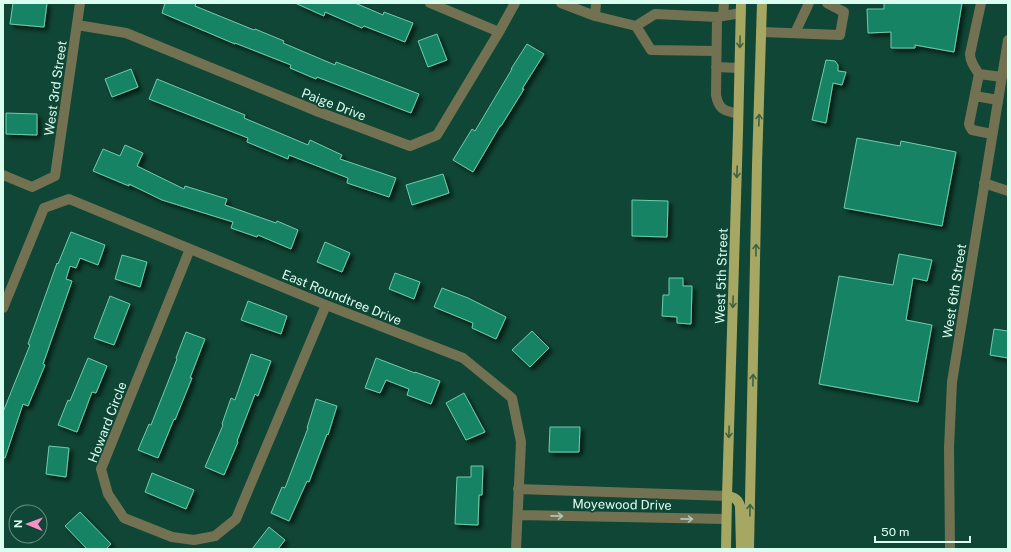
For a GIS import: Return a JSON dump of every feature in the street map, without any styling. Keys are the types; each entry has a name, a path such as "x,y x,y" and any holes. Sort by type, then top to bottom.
{"main road":[{"path":"750,549 762,3"},
{"name":"West 5th Street","path":"726,549 741,8"},
{"path":"727,496 736,498 740,506 740,549"}],"street":[{"name":"West 3rd Street","path":"3,175 32,186 55,176 80,3"},
{"path":"430,3 500,32"},
{"name":"Paige Drive","path":"77,25 126,33 319,112 410,146 437,135 500,32 515,3"},
{"path":"561,3 595,16 636,26 651,50 716,51"},
{"path":"595,16 596,3"},
{"path":"724,3 720,16 716,51 716,95 723,110 738,114"},
{"path":"795,33 809,3"},
{"path":"761,32 840,35 844,12 827,3"},
{"path":"981,3 970,54 972,63 979,74 970,127 972,130 992,134"},
{"path":"636,26 655,14 720,16 741,8"},
{"name":"West 6th Street","path":"950,549 949,447 952,382 1008,40"},
{"path":"716,67 739,68"},
{"path":"979,74 1002,77"},
{"path":"975,96 998,100"},
{"path":"984,183 1008,191"},
{"name":"East Roundtree Drive","path":"3,308 44,208 68,198 326,305 463,358 512,398 521,442 516,549"},
{"name":"Howard Circle","path":"190,249 101,469 108,494 124,518 172,537 194,540 214,536 236,519 326,305"},
{"name":"Moyewood Drive","path":"518,489 727,496"},
{"name":"Moyewood Drive","path":"518,515 726,519"}],"building":[{"path":"13,3 47,3 44,27 10,24"},
{"path":"165,3 196,3 195,6 284,41 283,43 335,65 336,62 419,94 411,113 317,77 316,79 290,68 291,65 235,44 162,13"},
{"path":"295,3 355,3 383,15 384,12 413,23 405,42 364,26 362,28 325,12 324,16"},
{"path":"884,3 962,3 954,52 915,45 915,48 891,48 891,32 868,33 867,9 884,9"},
{"path":"437,34 447,60 428,67 418,41"},
{"path":"527,44 544,54 473,172 453,160 472,129 475,131"},
{"path":"826,60 835,61 838,65 838,71 846,72 842,85 833,83 826,123 812,120"},
{"path":"131,69 138,87 112,97 105,79"},
{"path":"157,79 245,115 244,118 308,145 310,140 342,155 340,159 396,178 389,197 347,183 348,178 289,155 288,159 247,142 248,138 149,99"},
{"path":"6,113 37,114 37,135 6,134"},
{"path":"857,138 900,146 901,141 956,152 942,226 844,208"},
{"path":"125,145 143,153 137,166 184,189 185,186 227,199 225,205 276,223 277,221 298,230 291,249 258,235 257,237 231,228 233,222 162,200 129,184 129,186 93,171 103,149 120,156"},
{"path":"443,174 449,193 412,205 406,185"},
{"path":"632,200 668,201 667,237 632,236"},
{"path":"71,232 105,245 98,265 80,258 76,268 70,266 66,279 72,281 43,364 45,365 28,406 23,404 5,458 3,458 3,412 30,345 28,344 57,263 58,264"},
{"path":"325,242 350,253 342,272 317,262"},
{"path":"899,254 932,260 927,281 913,278 906,320 932,325 918,402 819,384 839,276 893,285"},
{"path":"122,255 147,262 140,287 115,279"},
{"path":"395,273 420,282 414,299 389,289"},
{"path":"669,278 683,278 683,286 692,286 691,324 677,323 677,317 662,316 663,295 669,295"},
{"path":"442,288 468,298 506,317 496,339 472,328 473,323 434,307"},
{"path":"110,296 130,304 114,345 94,338"},
{"path":"248,301 287,316 281,334 241,320"},
{"path":"994,329 1008,331 1008,358 990,355"},
{"path":"532,331 549,348 530,367 512,350"},
{"path":"186,332 205,339 190,378 192,378 158,458 138,450 149,424 151,425"},
{"path":"251,354 271,361 258,396 255,394 237,441 238,442 224,475 205,467 223,425 222,424 231,398 235,400"},
{"path":"88,358 107,366 96,393 92,392 77,432 58,425"},
{"path":"376,358 440,381 431,404 407,395 409,389 386,380 380,393 365,388"},
{"path":"464,393 485,432 466,440 446,403"},
{"path":"316,399 337,406 328,435 327,434 309,482 307,481 289,521 271,513 282,487 285,488 308,428"},
{"path":"550,427 580,427 579,452 549,452"},
{"path":"49,446 69,448 66,477 46,474"},
{"path":"471,466 483,466 482,495 479,495 478,525 455,524 457,477 471,477"},
{"path":"152,473 194,490 186,509 145,492"},
{"path":"80,512 111,544 106,549 87,549 65,526"},
{"path":"269,527 285,540 278,549 252,549"}]}
